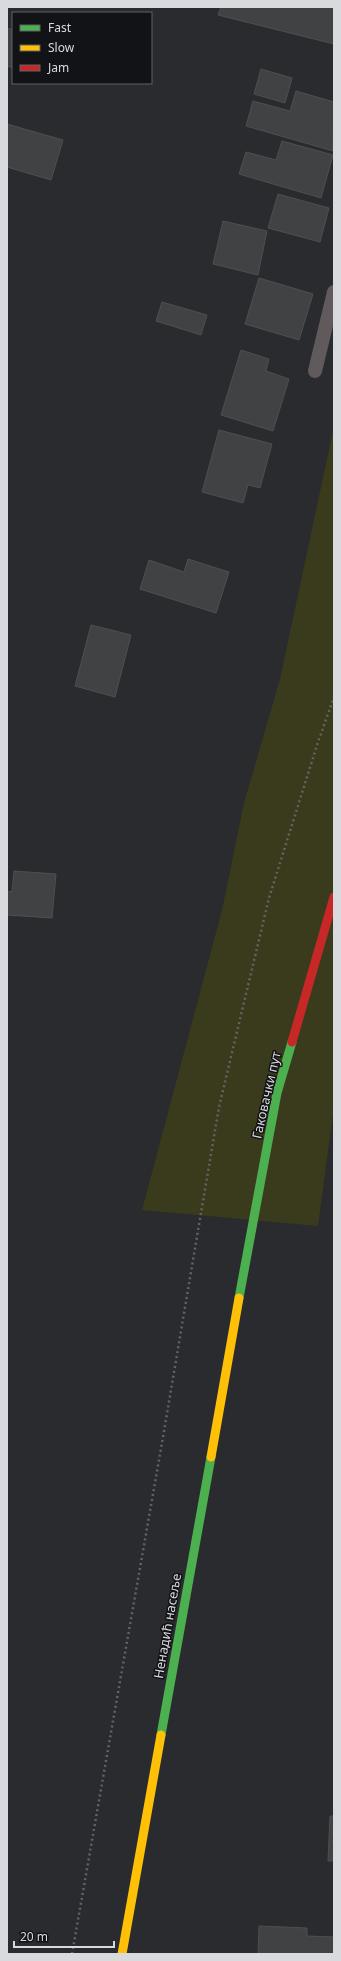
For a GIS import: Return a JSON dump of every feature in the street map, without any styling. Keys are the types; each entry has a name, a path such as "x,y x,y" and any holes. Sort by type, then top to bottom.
{"street":[{"name":"Гаковачки пут","path":"238,1303 277,1093 334,897"},
{"name":"Ненадић насеље","path":"122,1954 238,1303"}],"lane":[{"path":"315,371 334,292"}],"path":[{"path":"72,1954 161,1451 219,1107 269,898 318,742 334,697"}],"green space":[{"path":"334,426 334,1107 318,1226 142,1210 222,910 244,803 280,679"}],"building":[{"path":"221,7 334,7 334,44 218,15"},
{"path":"7,28 12,30 12,68 7,66"},
{"path":"261,69 292,78 285,103 254,94"},
{"path":"296,91 334,102 333,151 246,126 253,101 290,111"},
{"path":"7,124 63,140 51,180 7,167"},
{"path":"282,141 333,155 321,198 239,174 246,152 276,160"},
{"path":"278,194 329,208 320,242 268,228"},
{"path":"223,221 267,231 258,275 213,264"},
{"path":"259,278 313,294 299,340 245,324"},
{"path":"162,302 207,315 201,335 156,321"},
{"path":"241,350 269,359 266,371 289,379 273,431 221,415"},
{"path":"219,430 272,444 260,488 248,485 243,503 202,492"},
{"path":"188,559 229,572 216,613 140,589 149,560 184,572"},
{"path":"91,625 131,635 115,697 75,686"},
{"path":"14,871 56,874 52,918 7,915 7,891 12,892"},
{"path":"330,1816 334,1816 334,1861 328,1861"},
{"path":"259,1926 307,1928 307,1936 334,1937 334,1954 258,1954"}],"traffic: fast":[{"path":"239,1298 277,1093 292,1042"},
{"path":"161,1735 211,1457"}],"traffic: slow":[{"path":"211,1457 239,1298"},
{"path":"122,1954 161,1735"}],"traffic: jam":[{"path":"292,1042 334,897"}]}
